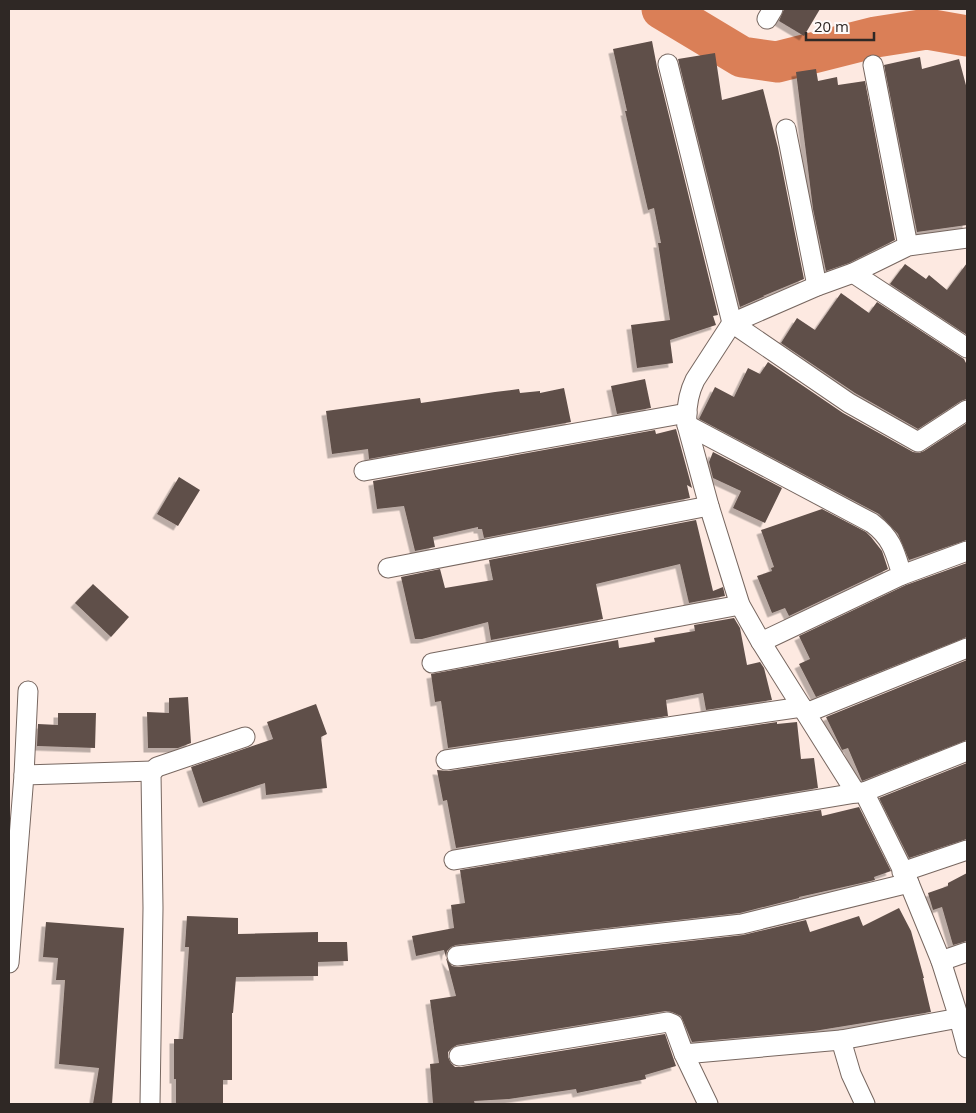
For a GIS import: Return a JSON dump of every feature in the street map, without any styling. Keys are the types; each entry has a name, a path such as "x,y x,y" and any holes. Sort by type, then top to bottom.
{"street":[{"path":"668,64 732,323 849,403 918,442 967,410"},
{"path":"873,65 908,246"},
{"path":"786,129 817,286"},
{"path":"967,238 908,246 853,273 817,286 732,323 690,390 687,419 709,506 740,605 804,710 860,792 905,878 941,961 967,1048"},
{"path":"853,273 967,348"},
{"path":"364,471 687,419 877,527 890,540 902,575"},
{"path":"388,568 709,506"},
{"path":"761,642 902,575 967,550"},
{"path":"432,663 740,605"},
{"path":"446,760 804,710 967,648"},
{"path":"9,952 14,845 24,775 17,741 28,691"},
{"path":"150,1104 153,908 151,776 157,767 245,737"},
{"path":"454,860 860,792 967,751"},
{"path":"24,775 153,771"},
{"path":"457,956 742,924 905,878 967,850"},
{"path":"941,961 967,952"},
{"path":"684,1054 841,1040 959,1018"},
{"path":"459,1056 668,1022 673,1024 684,1054 708,1104"},
{"path":"841,1040 851,1074 865,1104"}],"building":[{"path":"784,9 820,9 804,36 779,21"},
{"path":"652,41 718,315 713,316 716,325 670,340 673,363 637,368 631,325 670,320 658,243 661,243 654,208 648,210 613,49"},
{"path":"715,53 722,100 763,89 778,148 804,279 740,307 678,59"},
{"path":"920,57 922,69 959,59 967,89 967,225 917,232 884,65"},
{"path":"816,69 818,81 837,77 838,85 865,81 895,240 849,263 826,271 813,209 796,72"},
{"path":"967,263 967,335 890,284 905,264 926,279 929,275 947,290"},
{"path":"841,293 869,313 877,302 964,359 967,365 967,399 918,429 855,393 781,343 797,318 815,330"},
{"path":"768,362 843,413 913,452 919,453 924,451 967,423 967,540 909,560 898,534 879,514 699,419 715,387 734,397 748,368 760,374"},
{"path":"645,379 651,408 617,414 611,386"},
{"path":"564,388 571,422 369,459 368,449 332,454 326,411 420,398 421,403 519,389 520,393 540,391 540,393"},
{"path":"676,429 692,488 687,485 690,498 484,538 482,529 478,529 478,527 433,537 435,547 415,551 404,506 377,509 373,481 655,430 656,434"},
{"path":"713,452 782,488 765,523 733,508 741,491 713,478 709,462"},
{"path":"179,477 200,490 178,526 157,514"},
{"path":"822,509 866,532 882,551 888,569 789,616 785,608 772,613 757,576 772,571 771,568 774,567 761,530"},
{"path":"696,520 713,591 723,587 725,596 689,603 680,564 596,584 603,619 491,640 488,622 422,639 415,639 401,577 440,569 445,588 493,580 489,560"},
{"path":"967,563 967,637 816,697 799,664 810,659 799,636 906,585"},
{"path":"93,584 129,617 111,637 75,603"},
{"path":"734,618 740,628 747,665 760,662 764,668 772,700 706,710 703,693 666,700 668,716 448,748 441,701 435,702 431,674 618,640 619,648 655,642 654,638 695,631 694,625"},
{"path":"967,660 967,740 862,781 848,748 842,750 826,717"},
{"path":"188,697 191,743 178,748 148,748 147,712 169,713 169,698"},
{"path":"316,704 327,734 321,737 327,788 266,795 265,783 203,803 191,767 273,739 267,722"},
{"path":"58,713 96,713 95,748 37,746 38,724 58,725"},
{"path":"777,722 777,724 797,722 801,759 814,758 818,788 456,848 447,800 443,801 437,770 448,771"},
{"path":"967,763 967,839 909,858 879,798"},
{"path":"859,807 891,871 874,877 875,880 799,897 740,913 456,945 447,951 446,957 444,950 416,956 412,936 454,928 451,905 465,903 460,870 821,810 822,816"},
{"path":"967,873 967,941 953,945 942,907 933,910 928,893 948,886 948,883"},
{"path":"899,908 911,931 931,1012 814,1031 692,1042 681,1016 666,1011 457,1045 448,1052 448,1057 455,1067 461,1067 665,1034 676,1066 645,1075 646,1079 577,1093 576,1089 509,1099 474,1101 475,1104 433,1104 430,1064 439,1063 430,1000 456,996 446,958 452,966 458,967 743,935 806,920 810,932 859,916 863,926"},
{"path":"187,916 238,918 238,934 318,932 318,942 347,942 348,961 318,962 318,976 236,977 232,1013 232,1080 223,1080 223,1104 176,1104 174,1039 183,1039 189,947 185,947"},
{"path":"46,922 124,928 112,1104 93,1104 99,1068 59,1064 65,980 56,980 58,958 43,957"}],"waterway":[{"path":"662,9 742,57 777,62 876,37 927,29 967,36"}]}
